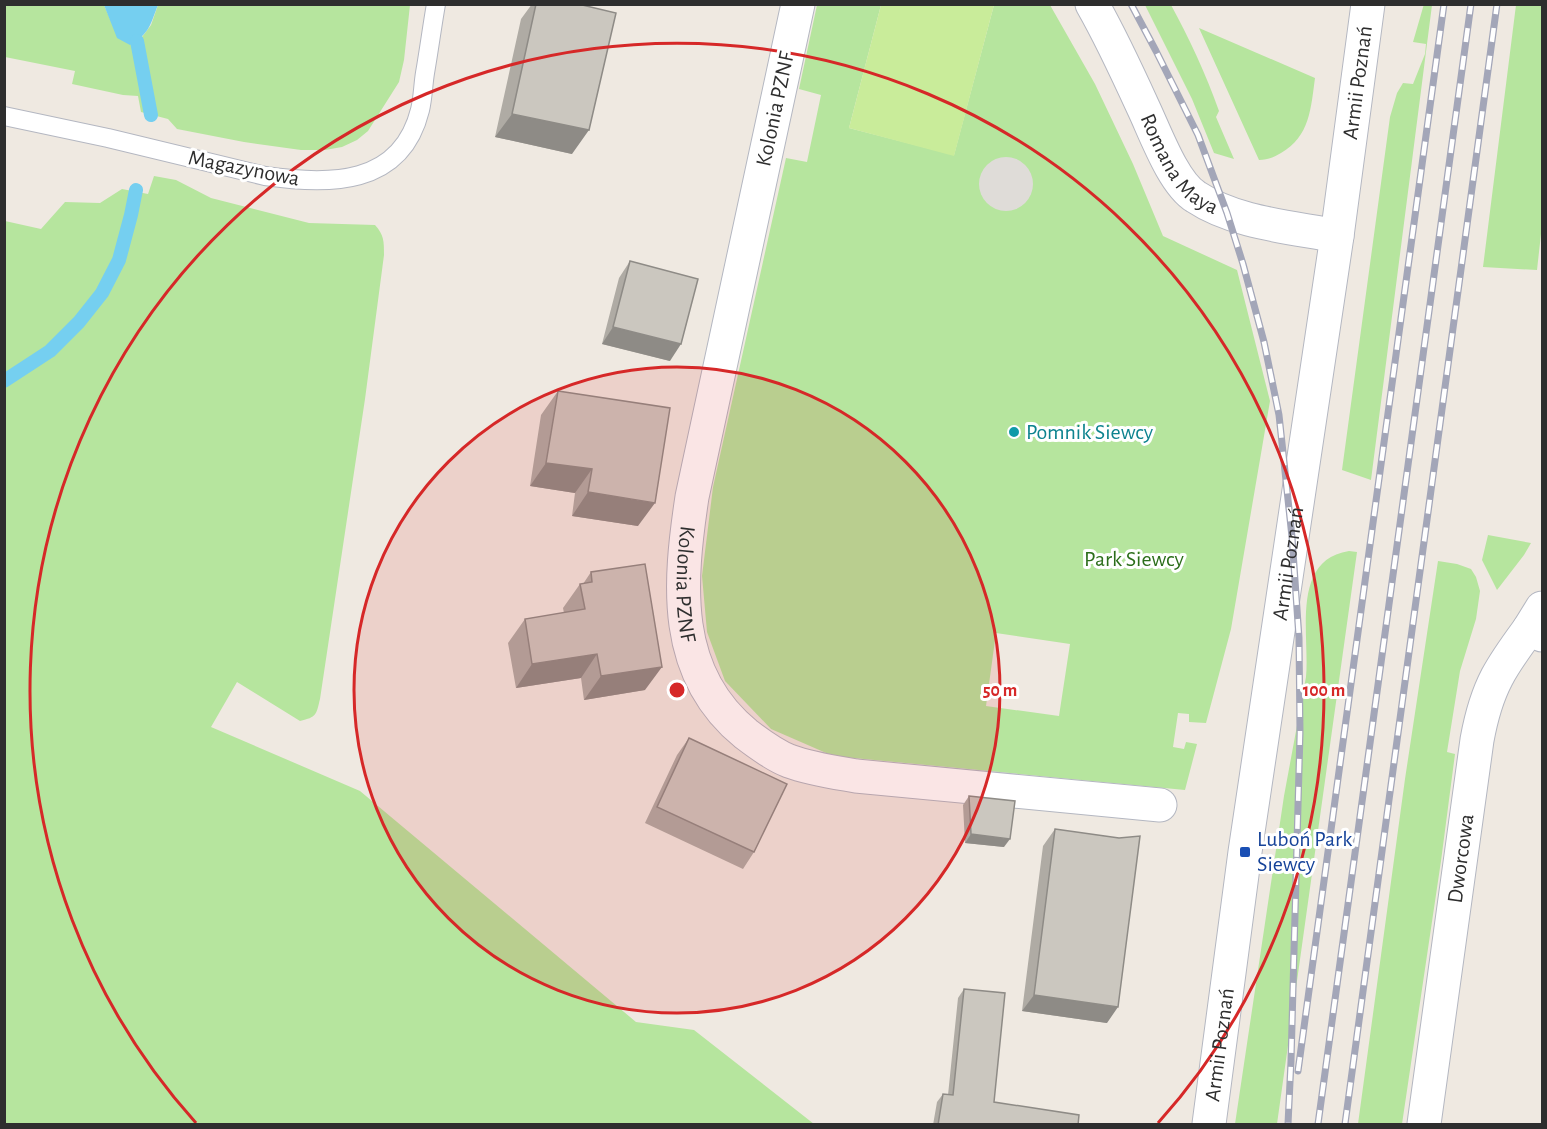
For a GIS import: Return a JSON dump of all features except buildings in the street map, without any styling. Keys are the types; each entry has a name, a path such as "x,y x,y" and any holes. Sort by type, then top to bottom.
{"street":[{"name":"Kolonia PZNF","path":"798,4 692,497 683,568 683,602 687,638 699,672 714,699 734,724 759,744 787,760 818,770 856,776 1160,805"},
{"name":"Romana Maya","path":"1092,4 1167,158 1180,182 1194,197 1227,213 1337,236"},
{"name":"Armii Poznań","path":"1209,1125 1247,840 1337,236 1368,4"},
{"name":"Dworcowa","path":"1424,1125 1481,719 1497,677 1540,618"}],"lane":[{"name":"Magazynowa","path":"4,116 108,138 265,176 319,182 349,179 374,171 394,156 409,138 420,111 436,4"}],"green space":[{"path":"1424,4 1432,5 1371,480 1342,470 1390,117 1397,93 1403,83 1413,84 1425,54 1426,44 1413,42"},
{"path":"5,5 104,5 110,19 142,37 151,25 158,5 410,5 404,60 399,82 368,131 357,140 342,147 301,150 177,129 168,119 141,112 138,96 72,84 75,71 5,57"},
{"name":"Park Siewcy","path":"817,5 881,5 849,128 954,155 994,5 1050,5 1095,84 1133,164 1163,236 1237,270 1270,401 1231,629 1206,723 1189,722 1189,714 1178,713 1173,747 1184,749 1186,742 1197,744 1185,790 833,756 771,729 725,681 707,632 702,576 713,487 786,158 807,162 821,95 799,89","holes":["996,633 1070,644 1059,716 986,706"]},
{"path":"881,5 994,5 954,156 849,128"},
{"path":"1145,5 1171,5 1209,83 1219,111 1216,117 1234,159 1214,153 1192,99"},
{"path":"1516,5 1542,5 1542,225 1537,270 1483,267"},
{"path":"1199,28 1315,78 1307,120 1298,139 1291,146 1273,157 1259,160"},
{"path":"154,176 176,180 211,198 309,223 375,225 384,242 365,399 318,709 310,718 300,721 237,682 211,727 360,791 636,1022 694,1030 814,1124 5,1124 5,221 41,229 65,202 100,203 122,189 148,194"},
{"path":"1488,535 1531,543 1497,590 1482,560"},
{"path":"1349,551 1357,552 1277,1124 1235,1124 1284,796 1306,677 1307,602 1311,584 1318,569 1330,557"},
{"path":"1438,561 1471,569 1480,591 1476,619 1460,671 1447,752 1455,754 1402,1124 1358,1124 1405,779"}],"shaded area":[{"path":"1006,157 1016,159 1025,165 1031,174 1033,184 1031,194 1025,203 1016,209 1006,211 996,209 987,203 981,194 979,184 981,174 987,165 996,159"}],"water":[{"path":"104,5 158,5 146,32 130,45 117,38"}],"waterway":[{"path":"137,41 151,115"},
{"path":"4,381 50,351 79,322 102,293 119,260 136,190"}],"railway":[{"path":"1131,4 1198,135 1227,213 1264,342 1279,415 1292,537 1299,638 1300,733 1288,1124"},
{"path":"1298,1071 1444,4"},
{"path":"1318,1124 1471,4"},
{"path":"1345,1124 1497,4"}],"place":[{"name":"Pomnik Siewcy","path":"1014,432"},
{"name":"Luboń Park Siewcy","path":"1245,852"}]}
